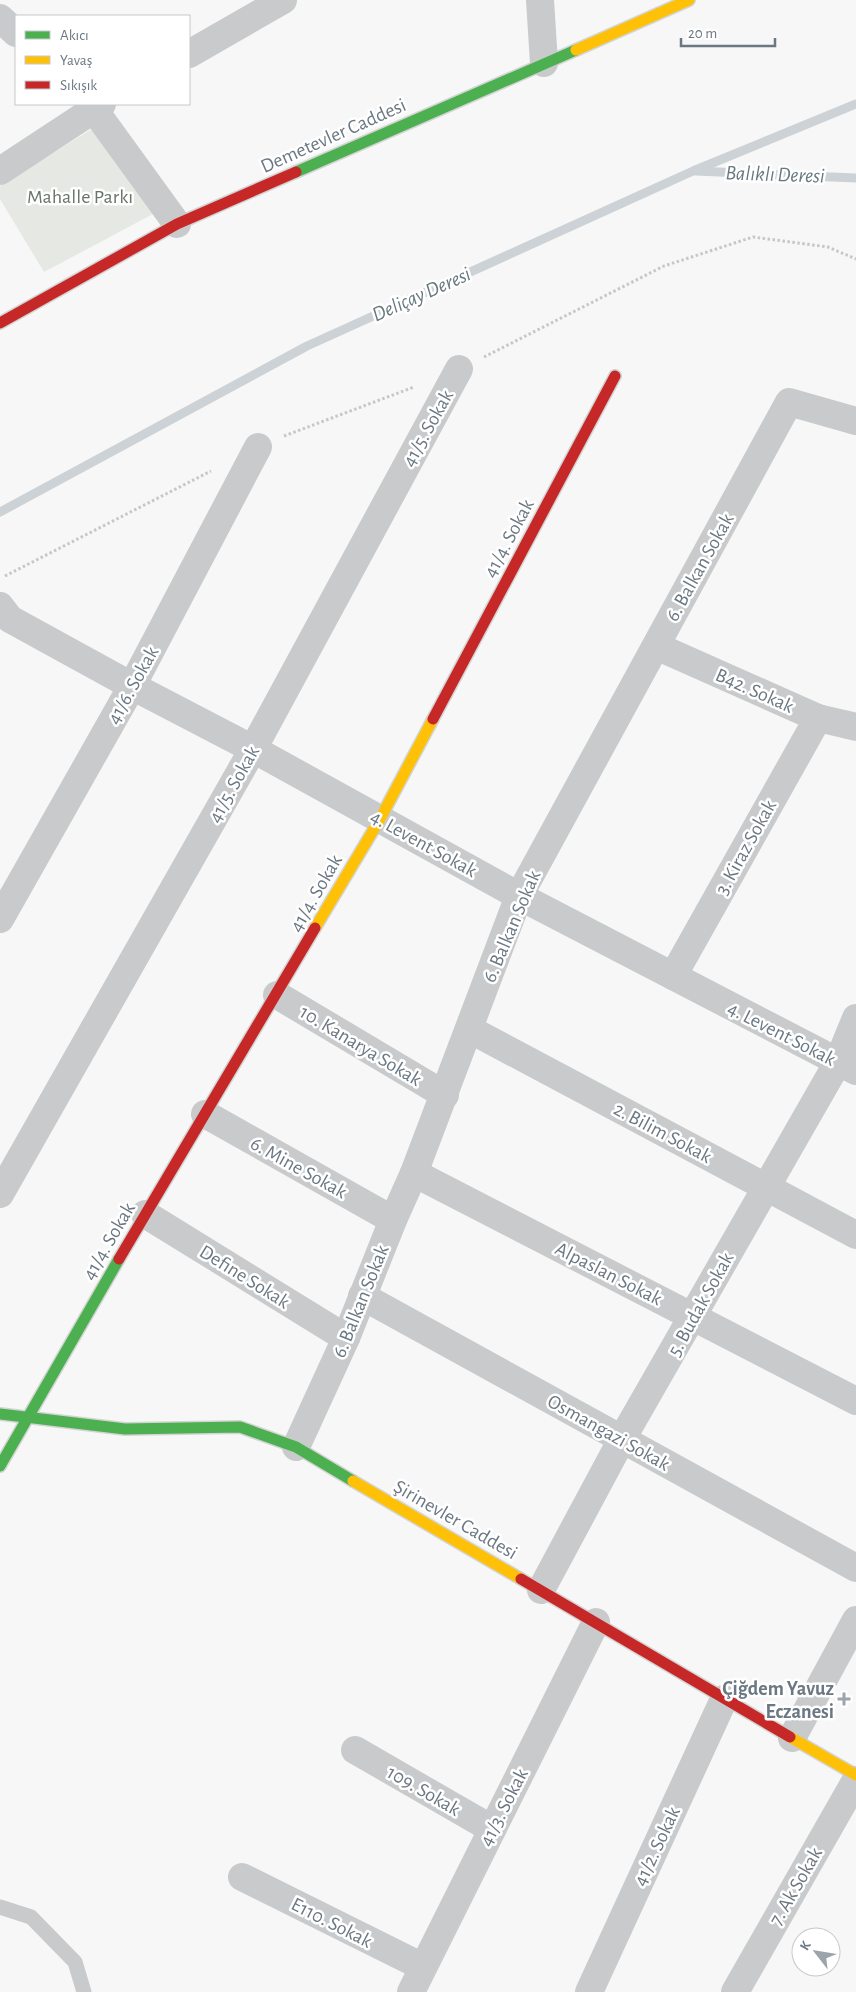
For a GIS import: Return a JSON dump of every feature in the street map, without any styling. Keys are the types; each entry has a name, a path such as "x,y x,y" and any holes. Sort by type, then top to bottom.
{"main road":[{"name":"Demetevler Caddesi","path":"0,323 177,224 544,64 664,5 689,0"},
{"name":"41/4. Sokak","path":"0,1466 144,1214 277,996 380,819 614,376"},
{"name":"Şirinevler Caddesi","path":"0,1414 125,1429 240,1427 296,1447 596,1622 724,1700 856,1775"}],"street":[{"path":"190,53 283,0"},
{"path":"540,0 544,64"},
{"path":"0,18 15,33"},
{"path":"0,170 96,105 177,224"},
{"name":"41/5. Sokak","path":"0,1194 253,749 459,369"},
{"name":"6. Balkan Sokak","path":"296,1447 346,1338 393,1220 414,1173 519,896 790,402 856,421"},
{"name":"41/6. Sokak","path":"0,919 132,686 258,447"},
{"name":"4. Levent Sokak","path":"3,621 253,749 519,896 847,1066"},
{"name":"B42. Sokak","path":"656,646 818,718 856,727"},
{"name":"3. Kiraz Sokak","path":"673,976 818,718"},
{"name":"10. Kanarya Sokak","path":"277,996 445,1095"},
{"name":"5. Budak Sokak","path":"541,1590 622,1439 694,1316 765,1186 847,1066 856,1018"},
{"name":"2. Bilim Sokak","path":"469,1029 856,1235"},
{"name":"6. Mine Sokak","path":"205,1114 393,1220"},
{"name":"Alpaslan Sokak","path":"414,1173 856,1401"},
{"name":"Define Sokak","path":"144,1214 346,1338"},
{"name":"Osmangazi Sokak","path":"362,1296 856,1568"},
{"path":"792,1738 856,1620"},
{"name":"41/3. Sokak","path":"411,1992 596,1622"},
{"name":"41/2. Sokak","path":"589,1992 724,1700"},
{"name":"109. Sokak","path":"355,1750 492,1829"},
{"name":"7. Ak Sokak","path":"735,1992 856,1780"},
{"name":"E110. Sokak","path":"242,1877 423,1968"}],"lane":[{"path":"0,1907 31,1917 76,1962 84,1992"}],"green space":[{"name":"Mahalle Parkı","path":"95,127 153,214 44,272 0,199 0,186"}],"waterway":[{"name":"Deliçay Deresi","path":"0,512 307,346 693,171 856,104"},
{"name":"Balıklı Deresi","path":"696,171 856,178"}],"traffic: fast":[{"path":"296,172 576,50"},
{"path":"0,1466 119,1259"},
{"path":"0,1414 125,1429 240,1427 296,1447 353,1481"}],"traffic: slow":[{"path":"576,50 689,0"},
{"path":"315,928 380,819 433,719"},
{"path":"353,1481 521,1579"},
{"path":"790,1737 856,1775"}],"traffic: jam":[{"path":"0,323 177,224 296,172"},
{"path":"433,719 615,376"},
{"path":"119,1259 315,928"},
{"path":"521,1579 790,1737"}],"place":[{"name":"Çiğdem Yavuz Eczanesi","path":"844,1699"}]}
